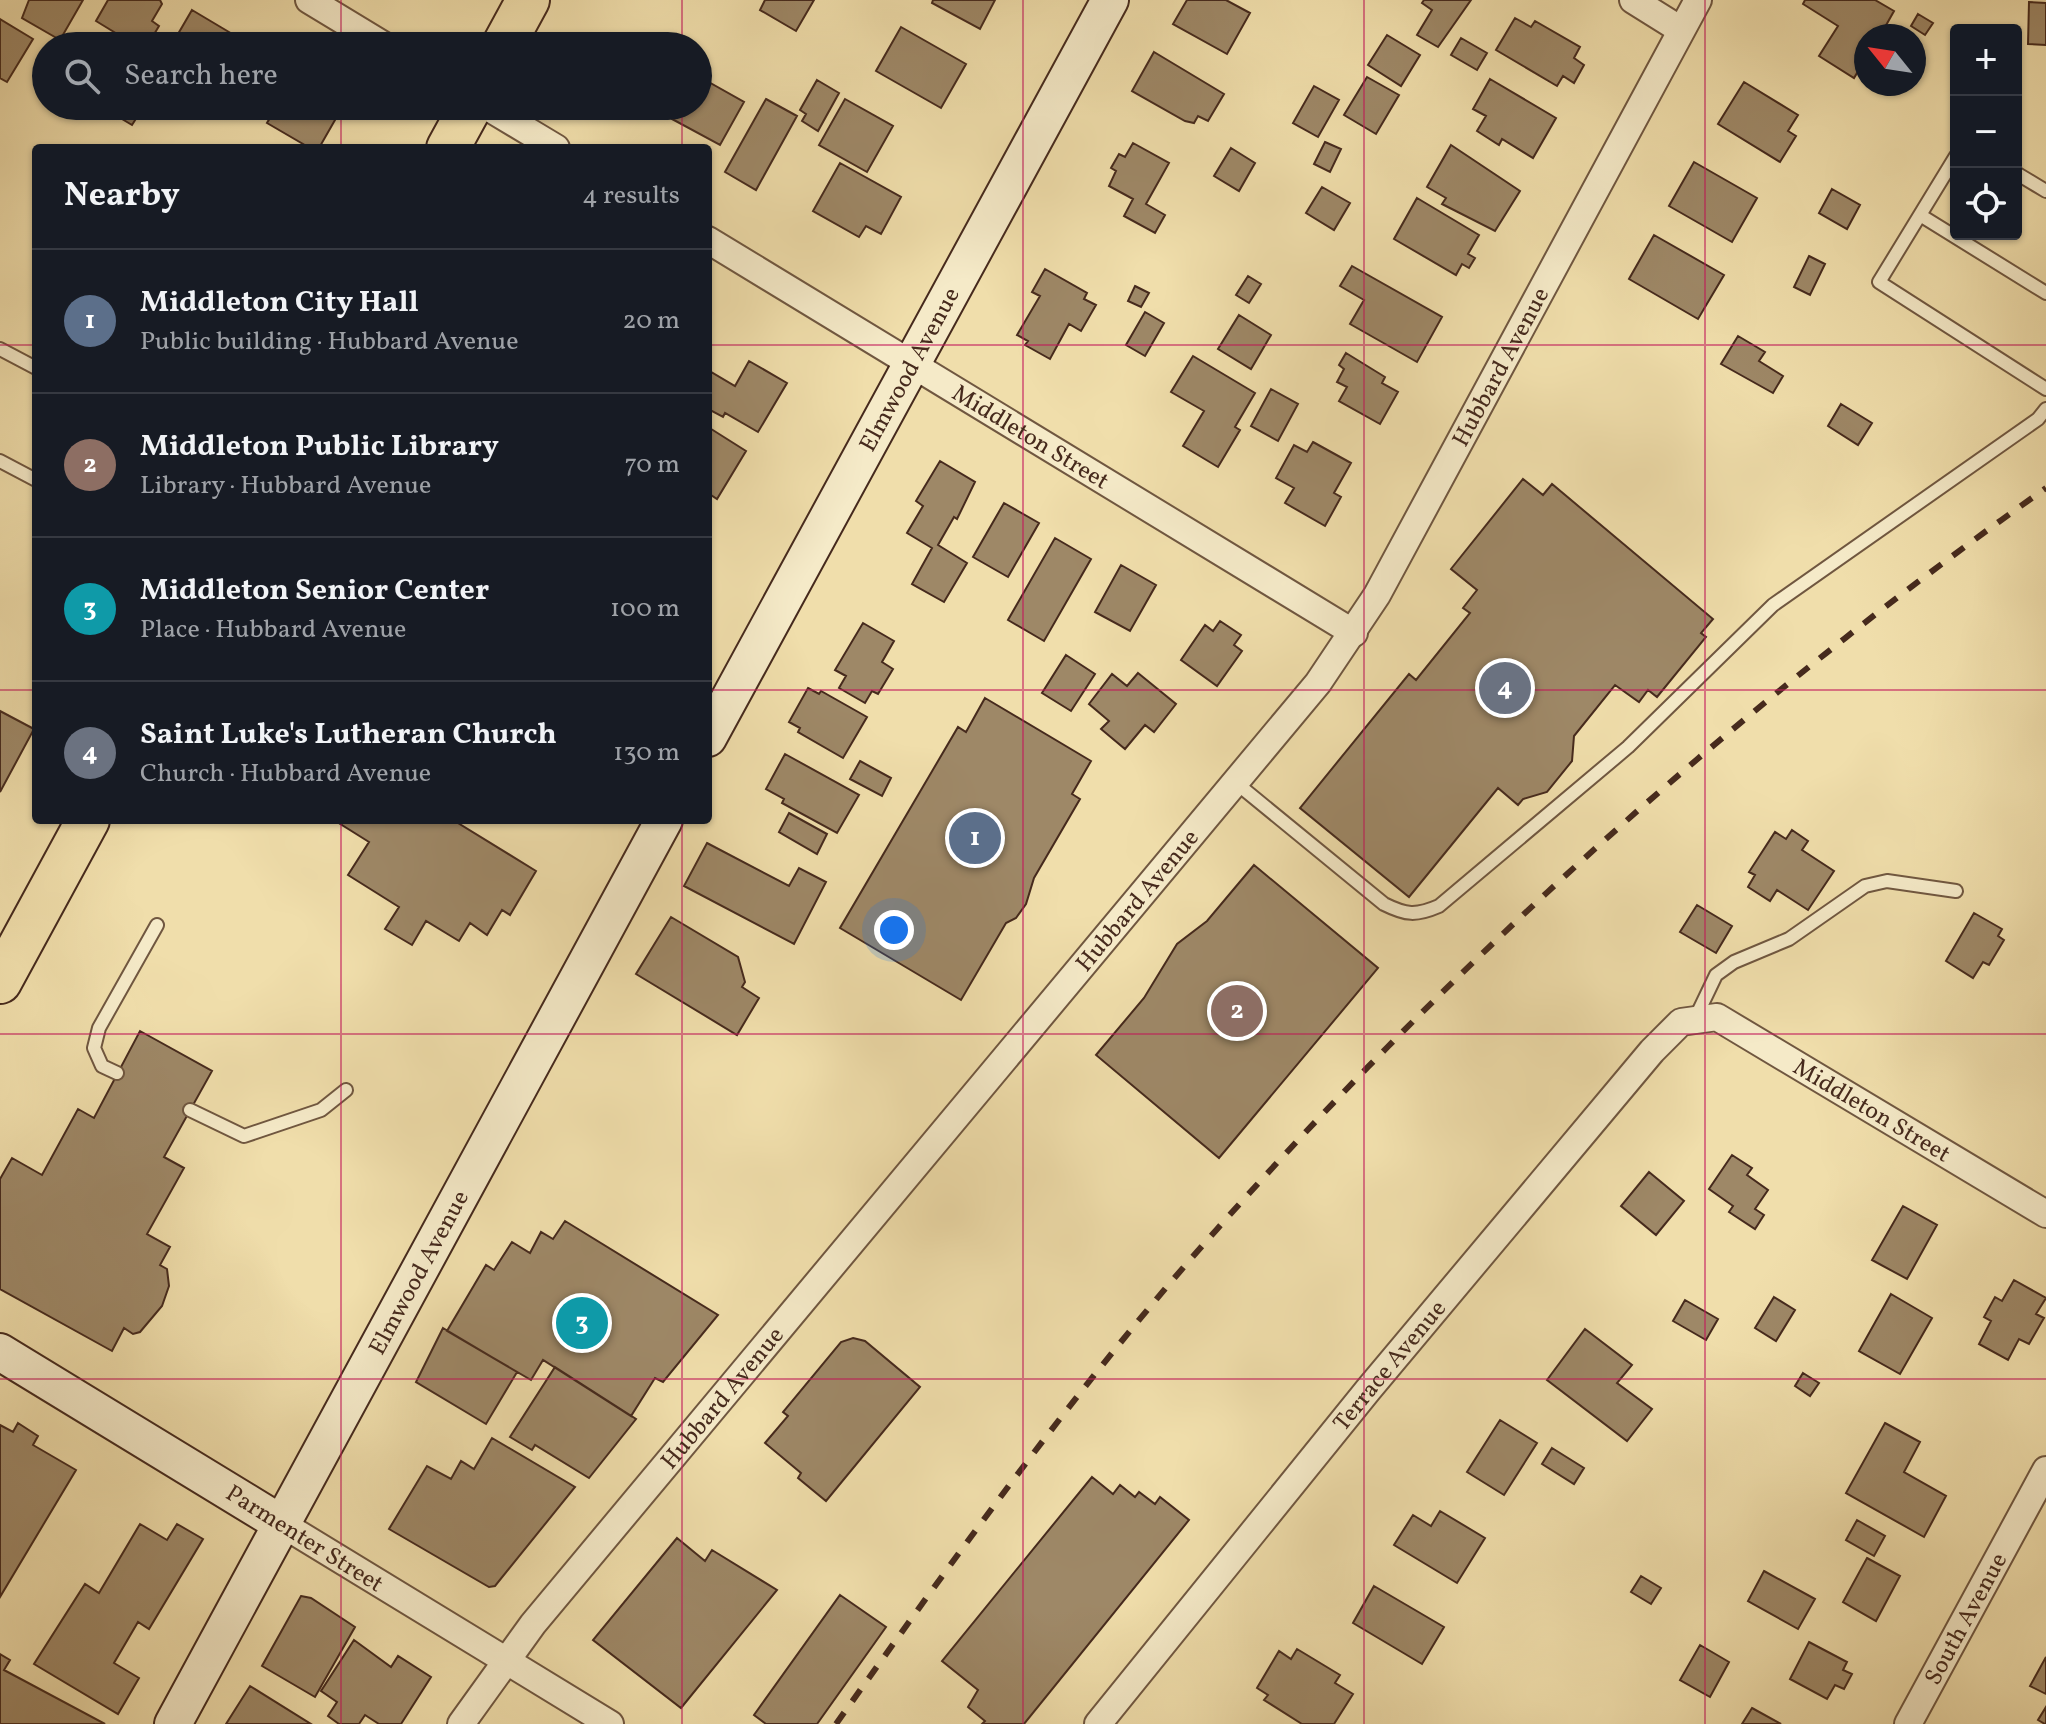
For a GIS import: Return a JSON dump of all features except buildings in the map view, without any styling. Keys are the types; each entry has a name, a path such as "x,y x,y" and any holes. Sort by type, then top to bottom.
{"main road":[{"path":"511,32 528,0"},
{"path":"450,144 463,120"},
{"path":"0,982 86,824"}],"street":[{"path":"309,0 362,32"},
{"name":"Elmwood Avenue","path":"712,731 1110,0"},
{"path":"1633,0 1681,30"},
{"name":"Hubbard Avenue","path":"461,1724 504,1661 1318,683 1354,633 1698,0"},
{"path":"509,120 549,144"},
{"name":"Middleton Street","path":"712,242 1354,633"},
{"name":"Elmwood Avenue","path":"173,1724 662,824"},
{"name":"Middleton Street","path":"1694,1021 1717,1017 2046,1214"},
{"name":"Terrace Avenue","path":"1098,1724 1368,1390 1652,1051 1681,1022 1694,1021"},
{"name":"Parmenter Street","path":"0,1352 610,1724"},
{"name":"South Avenue","path":"1908,1724 2046,1470"}],"lane":[{"path":"1950,166 1879,282 2046,389"},
{"path":"2022,177 2046,191"},
{"path":"1920,215 2046,293"},
{"path":"0,349 32,366"},
{"path":"1235,782 1384,904 1403,914 1419,915 1439,906 1628,747 1773,605 2038,419 2046,409"},
{"path":"0,461 32,478"},
{"path":"1694,1021 1716,975 1734,962 1789,939 1865,886 1887,881 1956,891"},
{"path":"117,1073 102,1066 94,1048 99,1028 157,925"},
{"path":"190,1110 244,1136 321,1110 346,1090"}],"railway":[{"path":"836,1724 968,1540 1106,1360 1203,1245 1298,1140 1397,1038 1498,938 1709,749 1931,572 2046,488"}],"place":[{"name":"Saint Luke's Lutheran Church","path":"1505,688"},
{"name":"Middleton City Hall","path":"975,838"},
{"name":"Middleton Public Library","path":"1237,1011"},
{"name":"Middleton Senior Center","path":"582,1323"}]}
